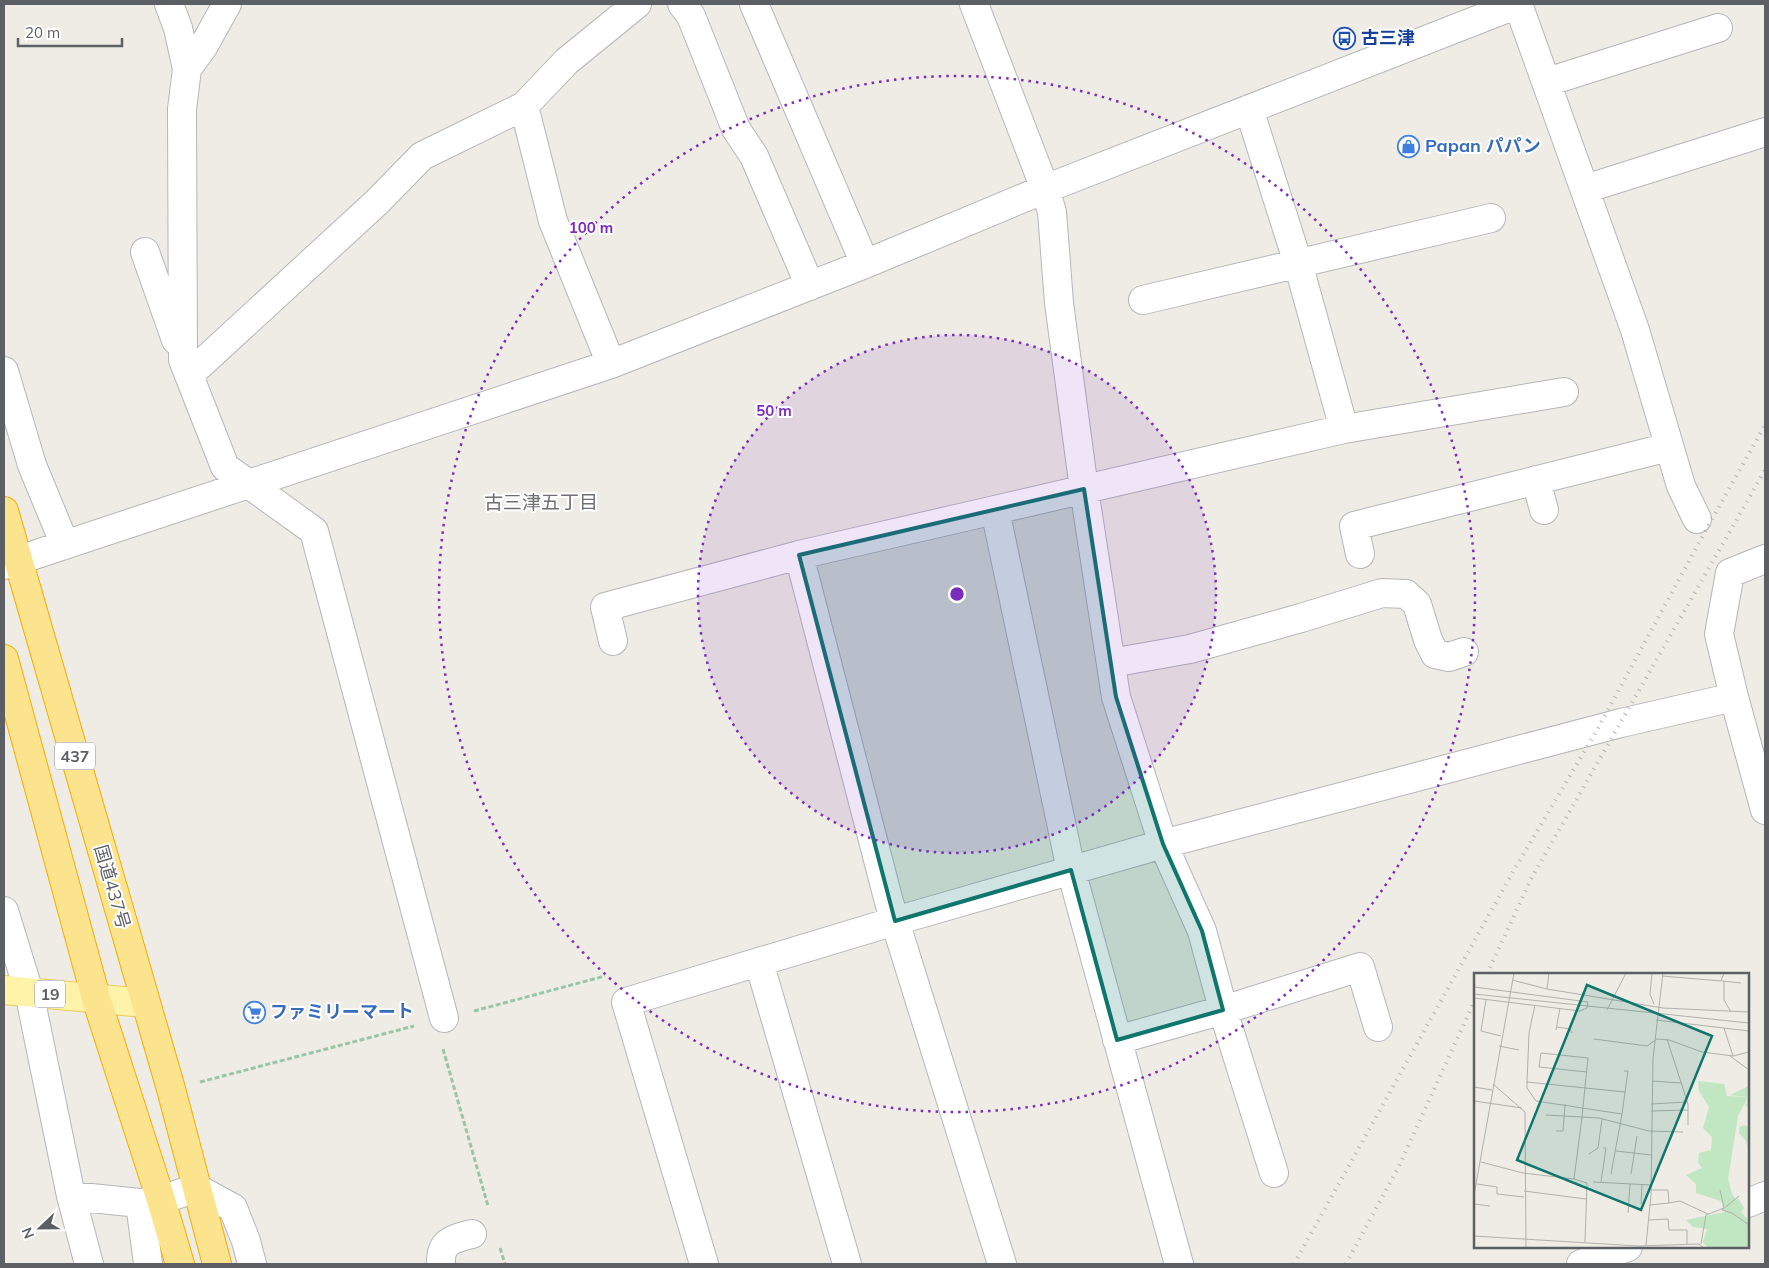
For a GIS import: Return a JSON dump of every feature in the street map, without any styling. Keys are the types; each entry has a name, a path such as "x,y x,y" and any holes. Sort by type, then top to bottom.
{"highway":[{"name":"国道437号","path":"4,511 12,563 172,1089 217,1264"},
{"name":"437","path":"4,660 151,1202 180,1264"}],"main road":[{"name":"19","path":"16,991 145,1003"}],"street":[{"path":"169,4 178,28 187,69 182,108 186,368"},
{"path":"187,69 203,47 227,4"},
{"path":"186,368 377,202 422,156 524,106 567,61 637,4"},
{"path":"682,4 691,16 736,129 754,156 810,286"},
{"path":"754,4 865,264"},
{"path":"974,4 1045,188 1052,212 1059,303 1084,489 1116,697 1163,844 1202,931 1223,1010 1274,1173"},
{"path":"12,563 248,483 398,436 611,364 865,264 1045,188 1518,4 1635,330 1681,486 1697,519"},
{"path":"1546,82 1718,28"},
{"path":"524,106 553,221 611,364"},
{"path":"1250,109 1298,263 1344,429"},
{"path":"1585,189 1765,132"},
{"path":"1143,300 1490,218"},
{"path":"145,252 186,368 225,467 314,531 440,1019"},
{"path":"4,371 32,465 65,545"},
{"path":"613,640 605,607 799,555 1344,429 1564,392"},
{"path":"1360,554 1354,526 1669,447"},
{"path":"1536,480 1544,510"},
{"path":"995,510 1071,870 1179,1264"},
{"path":"799,555 895,921 1002,1264"},
{"path":"1765,559 1730,573 1719,634 1765,810"},
{"path":"1110,663 1190,649 1382,593 1406,594 1417,604 1428,640 1435,654 1449,657 1464,652"},
{"path":"704,1264 626,1002 895,921 1163,844 1622,723 1734,697"},
{"path":"4,911 16,991 89,1264"},
{"path":"759,962 847,1264"},
{"path":"1117,1040 1223,1010 1360,966 1378,1027"},
{"path":"72,1196 151,1202 196,1188 233,1208 246,1241 252,1264"},
{"path":"1749,1203 1765,1196"},
{"path":"148,1264 151,1202"},
{"path":"441,1264 443,1248 451,1240 472,1234"},
{"path":"1580,1264 1625,1248"}],"path":[{"path":"172,1089 609,975"},
{"path":"440,1019 489,1208"},
{"path":"500,1246 505,1264"}],"highlighted area":[{"path":"1084,489 1116,697 1163,844 1202,931 1223,1010 1117,1040 1071,870 895,921 799,555"}],"railway":[{"path":"1294,1264 1514,870 1597,730 1765,425"},
{"path":"1487,973 1531,879 1765,470"},
{"path":"1346,1264 1398,1168 1474,1002"}],"place":[{"name":"古三津","path":"1345,38"},
{"name":"Papan パパン","path":"1409,146"},
{"name":"ファミリーマート","path":"254,1012"}],"district":[{"name":"古三津五丁目","path":"541,502"}]}
